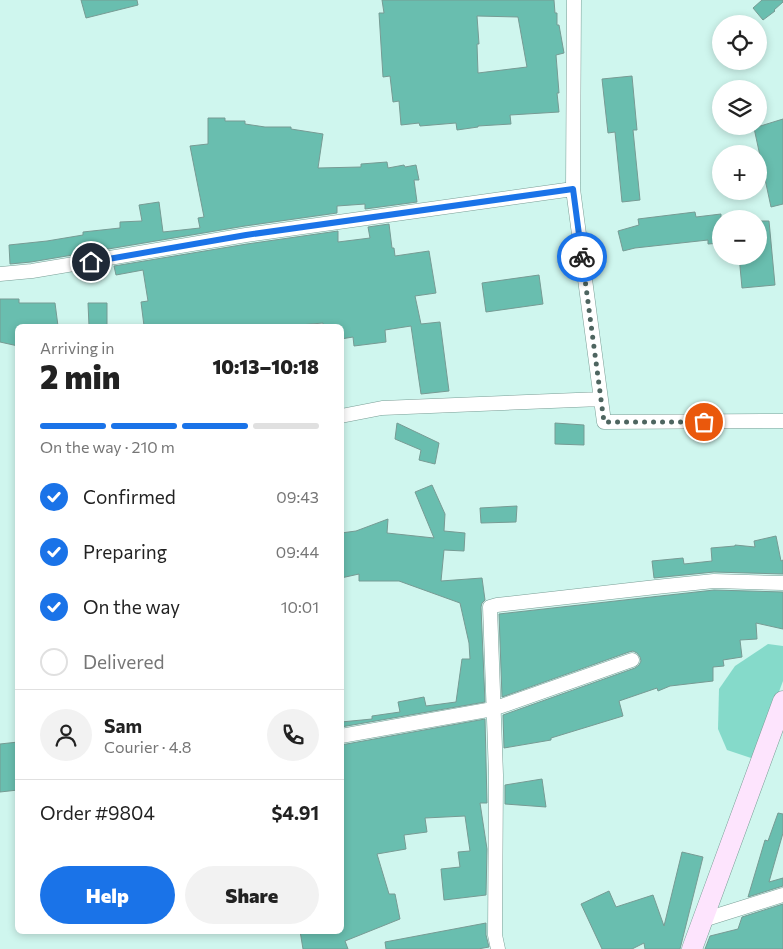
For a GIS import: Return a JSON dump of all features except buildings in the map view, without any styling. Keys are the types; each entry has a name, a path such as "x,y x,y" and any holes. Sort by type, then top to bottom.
{"street":[{"path":"574,0 573,189 604,422 783,421"},
{"path":"0,274 32,271 246,235 573,189"},
{"path":"344,415 382,408 601,399"},
{"path":"498,949 495,935 496,775 490,607 714,581 783,583"},
{"path":"344,735 493,709 632,660"},
{"path":"692,949 783,701"},
{"path":"703,920 783,895"}],"shaded area":[{"path":"768,644 783,646 783,681 754,759 727,750 718,729 719,689 735,666"}],"way so far":[{"path":"582,257 604,422 704,422"}],"route":[{"path":"91,262 246,235 573,189 582,257"}]}
